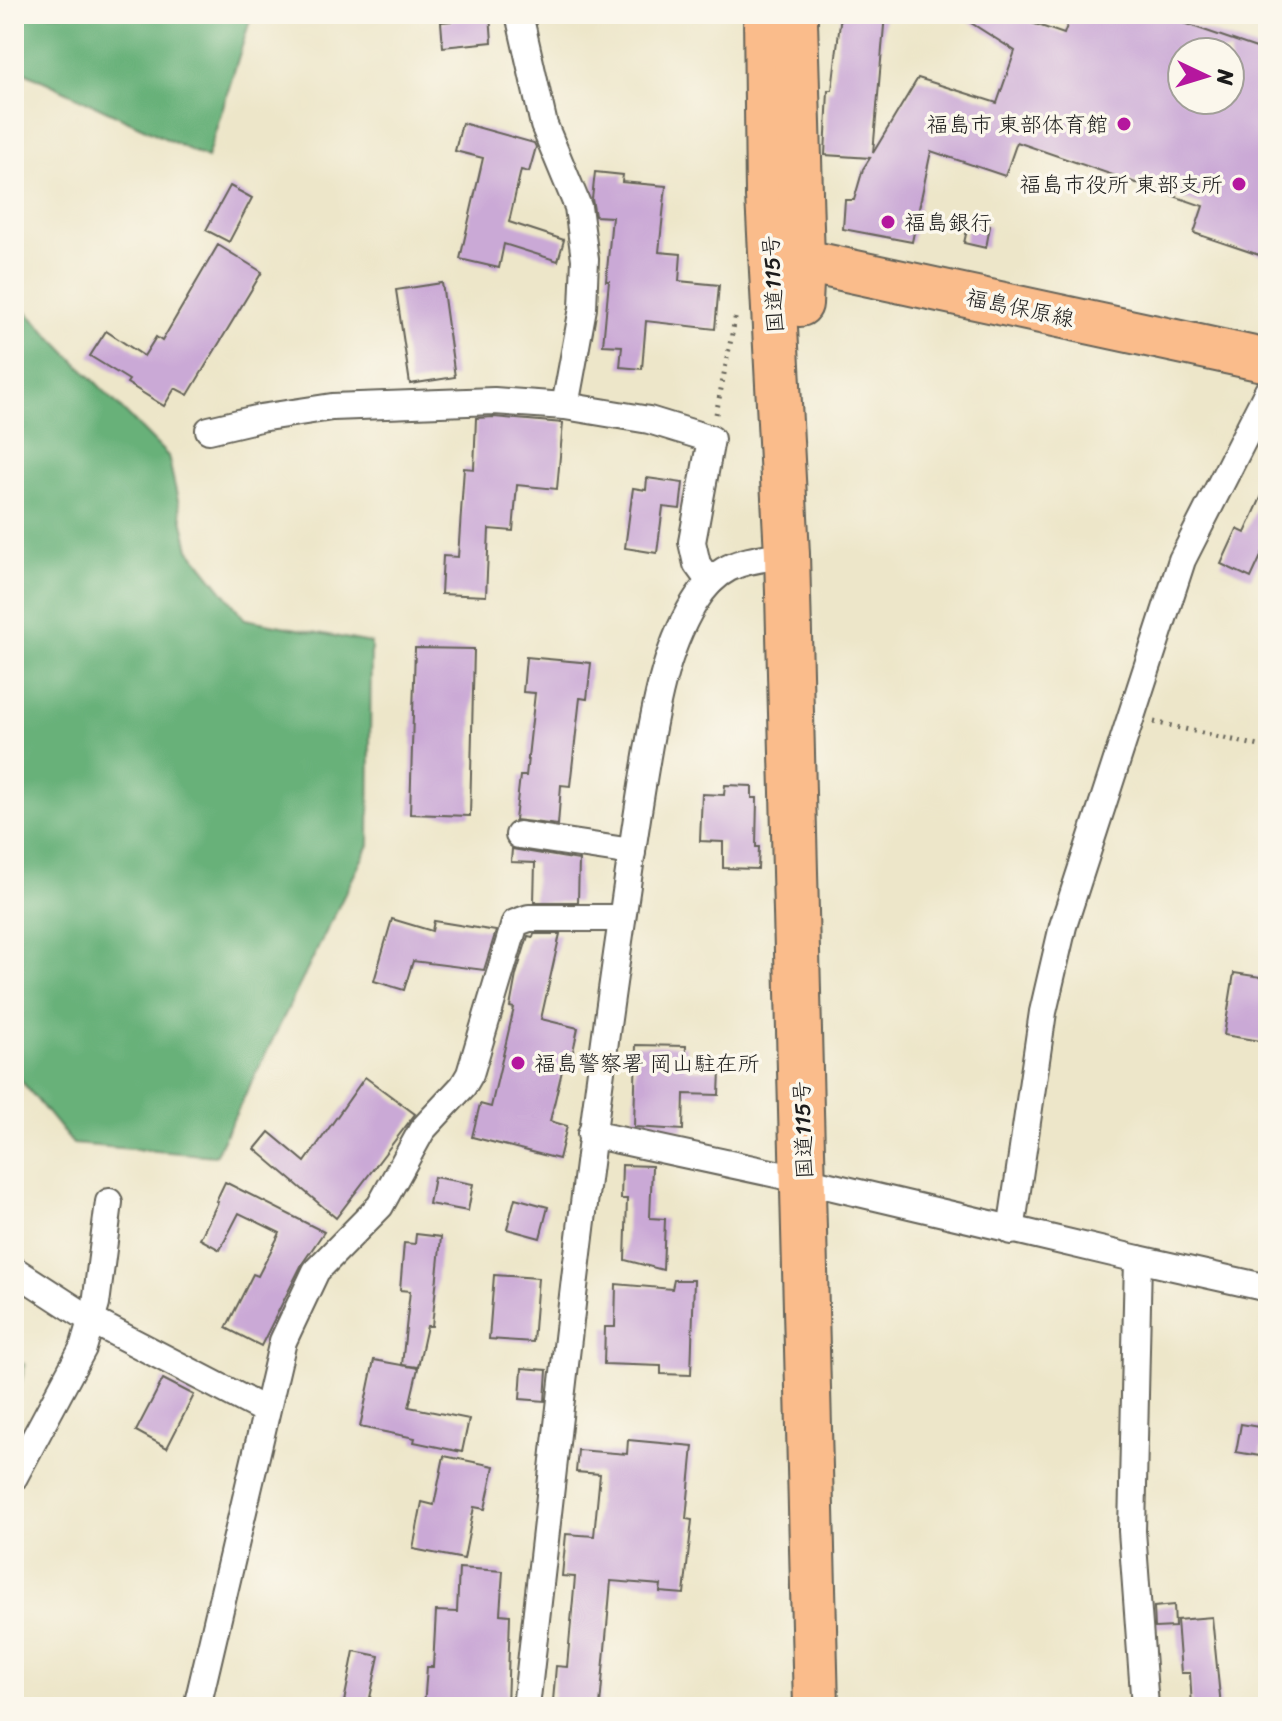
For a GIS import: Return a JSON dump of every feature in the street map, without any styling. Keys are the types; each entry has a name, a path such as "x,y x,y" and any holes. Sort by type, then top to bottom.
{"highway":[{"name":"国道115号","path":"766,14 768,196 787,258"},
{"name":"国道115号","path":"795,14 787,258 787,554 816,1707"}],"main road":[{"name":"福島保原線","path":"787,258 1268,361"}],"street":[{"path":"519,14 544,125 578,207 585,259 583,308 565,406"},
{"path":"1011,1231 1043,1012 1063,926 1182,560 1268,391"},
{"path":"209,430 260,418 332,407 494,401 565,406 649,420 711,439 692,542 697,564 710,582"},
{"path":"526,1707 591,1134 632,852 660,687 680,631 715,575 737,564 787,554"},
{"path":"519,835 632,852"},
{"path":"197,1707 283,1341 316,1271 380,1206 422,1130 463,1086 470,1074 515,923 529,918 622,918"},
{"path":"591,1134 1268,1288"},
{"path":"14,1477 83,1348 96,1304 109,1202"},
{"path":"1138,1259 1132,1531 1145,1707"},
{"path":"14,1270 91,1320 266,1411"}],"path":[{"path":"711,439 738,307"},
{"path":"1129,717 1268,748"}],"green space":[{"path":"14,14 252,14 207,158 14,67"},
{"path":"14,299 168,456 189,549 245,619 371,643 369,845 215,1156 73,1144 14,1072"},
{"path":"14,1362 25,1364 14,1417"}],"building":[{"path":"451,14 490,14 492,42 443,47 441,22 451,21"},
{"path":"841,14 885,14 873,153 918,78 997,103 1015,51 957,14 1006,14 1064,34 1071,14 1157,14 1221,36 1166,36 1166,116 1246,116 1246,44 1268,52 1268,258 1194,233 1203,206 1017,142 1005,176 931,151 912,242 843,229 845,200 854,200 863,169 870,158 825,155 828,90 832,90"},
{"path":"462,123 534,143 536,147 529,172 521,170 509,222 564,240 558,261 504,244 499,268 460,259 483,158 455,151"},
{"path":"595,172 623,175 622,182 666,186 659,252 681,254 679,281 719,285 715,329 646,321 642,369 620,367 622,346 603,345 612,217 595,216 592,199"},
{"path":"230,186 252,198 229,242 206,230"},
{"path":"969,221 990,226 986,248 964,243"},
{"path":"218,245 262,272 188,395 175,388 164,406 90,356 106,331 144,356 156,337 162,341"},
{"path":"442,283 455,377 410,384 396,290"},
{"path":"476,418 563,423 557,489 517,485 513,531 489,529 486,596 441,594 443,556 458,557 464,468 474,469"},
{"path":"647,478 683,483 680,509 663,507 657,553 625,548 633,488 646,490"},
{"path":"1268,482 1268,541 1251,578 1221,564 1237,529 1245,533"},
{"path":"415,648 474,649 470,816 410,814"},
{"path":"526,657 591,663 587,699 580,698 570,786 561,785 558,825 515,820 520,776 526,776 535,693 523,692"},
{"path":"725,785 752,786 752,798 757,798 758,869 723,868 723,842 700,841 702,794 724,795"},
{"path":"512,849 579,860 578,902 534,902 535,863 511,862"},
{"path":"392,919 432,931 434,921 496,931 484,970 413,961 404,990 374,981"},
{"path":"534,934 560,934 541,1019 578,1028 572,1056 566,1054 550,1121 567,1126 559,1159 472,1137 480,1104 491,1107 514,1008 510,1007 516,975 528,936 533,937"},
{"path":"1234,973 1268,978 1266,1042 1224,1035"},
{"path":"636,1045 686,1046 685,1069 720,1070 719,1095 684,1094 683,1130 634,1127"},
{"path":"365,1077 415,1114 336,1218 255,1149 269,1132 305,1162"},
{"path":"622,1165 652,1166 650,1218 665,1219 663,1270 625,1260 627,1199 621,1199"},
{"path":"434,1177 473,1184 468,1211 429,1204"},
{"path":"225,1182 324,1232 302,1264 261,1346 226,1328 253,1274 258,1276 280,1233 239,1213 220,1250 200,1239"},
{"path":"515,1198 548,1207 540,1238 507,1229"},
{"path":"416,1234 441,1237 432,1326 427,1326 418,1367 402,1365 410,1291 400,1290 404,1243 415,1244"},
{"path":"494,1275 538,1278 533,1342 489,1339"},
{"path":"674,1280 694,1280 691,1375 661,1374 661,1366 604,1364 605,1327 615,1327 616,1284 672,1289"},
{"path":"374,1360 418,1368 409,1407 469,1419 462,1452 414,1442 415,1438 360,1427"},
{"path":"522,1368 547,1370 545,1401 520,1399"},
{"path":"163,1379 194,1395 167,1448 136,1431"},
{"path":"1241,1424 1265,1428 1260,1456 1236,1452"},
{"path":"628,1440 693,1446 686,1519 692,1520 684,1594 660,1592 661,1585 611,1581 600,1706 553,1701 556,1666 567,1667 575,1577 562,1576 566,1534 594,1536 600,1474 576,1472 578,1450 627,1454"},
{"path":"444,1456 494,1466 485,1509 474,1507 464,1559 413,1549 422,1502 434,1505"},
{"path":"459,1568 503,1571 500,1614 510,1615 507,1707 424,1707 427,1667 433,1667 436,1611 457,1612"},
{"path":"1174,1605 1175,1627 1155,1628 1154,1607"},
{"path":"1212,1617 1221,1707 1192,1707 1190,1673 1181,1673 1177,1620"},
{"path":"354,1651 379,1656 368,1707 343,1707"}],"place":[{"name":"福島市 東部体育館","path":"1124,124"},
{"name":"福島市役所 東部支所","path":"1239,184"},
{"name":"福島銀行","path":"888,222"},
{"name":"福島警察署 岡山駐在所","path":"518,1063"}]}
